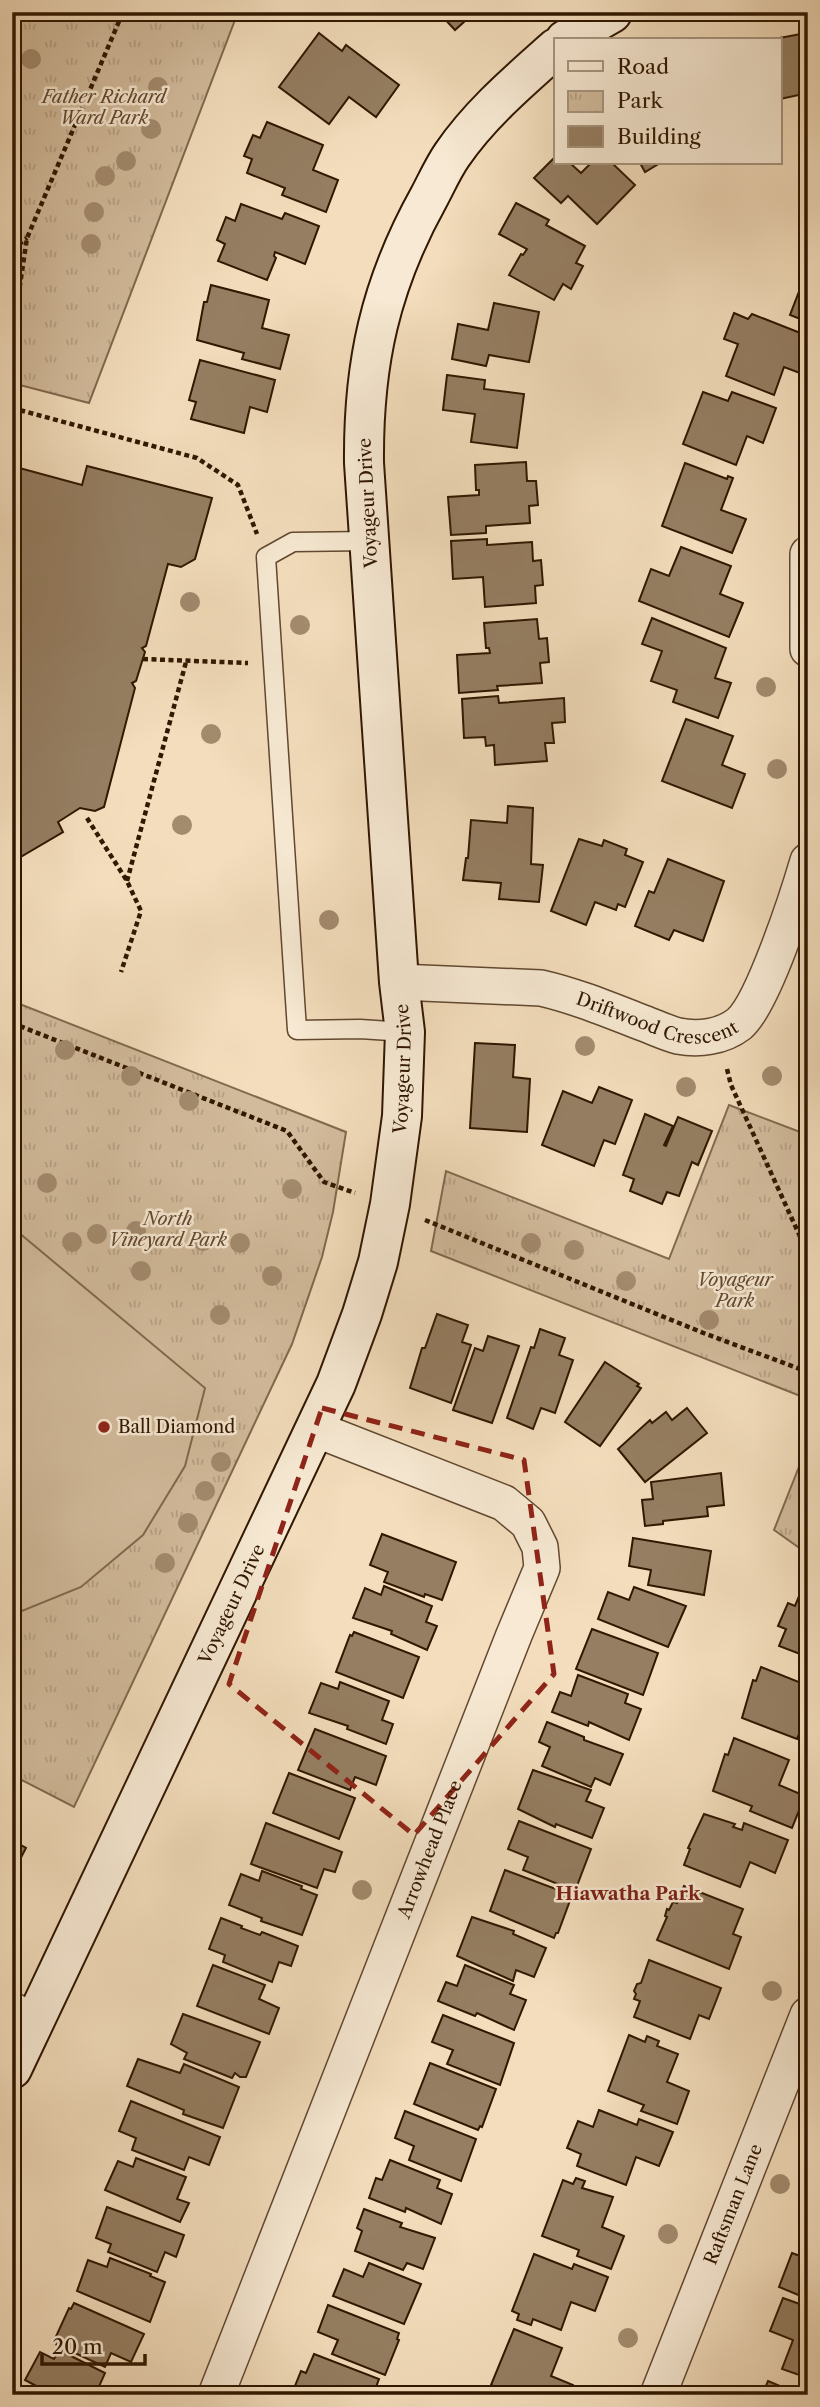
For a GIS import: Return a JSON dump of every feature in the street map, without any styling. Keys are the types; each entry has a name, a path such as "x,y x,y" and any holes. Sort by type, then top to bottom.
{"street":[{"path":"568,38 612,12"},
{"name":"Voyageur Drive","path":"12,2069 24,2016 336,1384 378,1262 390,1205 402,1116 405,1032 399,982 369,541 364,423 366,382 383,300 412,227 452,155 503,95 554,50"},
{"path":"808,554 808,649"},
{"name":"Driftwood Crescent","path":"399,982 541,988 562,993 675,1035 698,1039 717,1035 739,1024 753,1008 808,861"},
{"name":"Arrowhead Place","path":"216,2395 542,1568 540,1547 528,1523 504,1503 315,1429"},
{"name":"Raftsman Lane","path":"658,2395 808,2015"}],"lane":[{"path":"369,541 292,542 266,557 297,1030 360,1029 405,1032"}],"path":[{"path":"12,338 27,238 123,12"},
{"path":"12,250 27,238"},
{"path":"12,408 197,458 237,485 266,557"},
{"path":"143,659 274,663"},
{"path":"127,881 187,662"},
{"path":"87,818 127,881 141,911 121,971"},
{"path":"12,1023 286,1131 324,1182 390,1205 706,1335 808,1371"},
{"path":"717,1035 731,1084 808,1254"}],"highlighted area":[{"path":"322,1408 524,1460 554,1674 414,1835 229,1684"}],"green space":[{"name":"Father Richard Ward Park","path":"12,12 238,12 89,403 12,383"},
{"name":"North Vineyard Park","path":"12,1001 346,1132 333,1212 322,1257 292,1344 74,1807 12,1775"},
{"name":"Voyageur Park","path":"729,1105 808,1135 808,1399 431,1251 446,1171 669,1259"},
{"name":"Ball Diamond","path":"12,1227 205,1388 185,1466 143,1535 81,1587 12,1615"},
{"path":"808,1444 808,1554 774,1530"}],"building":[{"path":"427,12 475,12 455,30 442,16 436,21"},
{"path":"319,33 342,51 346,45 399,85 376,117 349,97 329,124 279,87"},
{"path":"801,34 808,71 808,93 782,99 782,38 780,38"},
{"path":"267,122 323,145 313,170 338,180 326,212 282,195 285,188 247,173 252,159 244,156 253,135 260,138"},
{"path":"554,158 554,164 571,164 581,173 590,164 613,164 635,185 597,224 568,196 561,203 534,178"},
{"path":"641,164 658,164 645,172"},
{"path":"516,203 549,220 546,225 585,246 576,263 583,266 571,289 563,284 554,300 509,275 527,249 499,234"},
{"path":"241,204 282,219 285,213 319,226 305,264 275,252 276,258 267,280 218,261 225,244 217,240 226,217 235,221"},
{"path":"808,268 808,322 790,315"},
{"path":"211,285 269,300 262,328 289,335 280,369 242,359 244,353 197,340 204,302 207,302"},
{"path":"494,303 539,312 529,362 489,355 486,366 452,359 458,324 488,330"},
{"path":"734,313 748,319 752,314 808,336 808,376 784,367 774,395 726,376 738,344 724,339"},
{"path":"200,360 275,380 267,412 250,407 244,433 191,419 196,402 189,400"},
{"path":"447,375 485,380 484,389 524,394 517,448 471,442 475,414 443,410"},
{"path":"703,392 728,401 732,392 776,408 763,443 747,436 736,465 683,444"},
{"path":"526,462 527,481 536,481 538,505 529,506 530,523 486,526 486,533 451,535 448,497 479,495 479,490 476,490 475,465"},
{"path":"685,463 727,479 728,476 733,478 721,510 746,519 732,553 662,526"},
{"path":"12,466 82,485 87,466 212,498 195,559 181,567 168,564 146,646 142,648 145,652 136,681 132,683 135,688 104,807 95,811 80,808 58,822 63,832 12,862"},
{"path":"487,539 487,545 532,542 533,561 541,560 543,585 535,586 536,603 485,607 483,577 453,579 451,541"},
{"path":"681,547 731,566 720,594 743,603 729,637 639,601 651,569 669,576"},
{"path":"652,618 726,648 715,678 731,683 718,718 673,702 677,690 651,681 662,651 642,644"},
{"path":"537,619 539,639 547,638 549,662 540,663 542,683 497,686 498,690 459,693 457,655 490,653 489,648 486,648 484,623"},
{"path":"498,696 499,703 564,698 565,722 552,723 554,743 545,743 547,761 495,765 494,745 486,746 485,737 464,738 462,699"},
{"path":"686,719 733,736 722,765 745,774 732,808 662,781"},
{"path":"508,806 533,808 531,864 543,865 539,902 499,899 501,883 463,880 471,820 507,823"},
{"path":"579,839 602,846 604,840 627,849 625,855 643,862 625,907 618,904 616,910 595,902 586,925 551,911"},
{"path":"668,859 724,881 703,941 674,930 669,940 635,926 649,891 654,893"},
{"path":"475,1043 515,1045 513,1077 530,1079 527,1132 470,1128"},
{"path":"599,1087 632,1100 615,1144 604,1140 594,1166 542,1145 563,1091 592,1103"},
{"path":"645,1114 673,1126 664,1145 666,1146 678,1117 712,1131 698,1165 692,1162 679,1196 667,1192 662,1204 630,1191 634,1179 623,1175"},
{"path":"437,1314 468,1325 462,1342 471,1345 451,1403 410,1388 422,1348 425,1348"},
{"path":"540,1329 565,1338 559,1355 573,1360 555,1413 541,1408 533,1429 507,1418 531,1347 534,1348"},
{"path":"488,1336 519,1346 492,1423 453,1410 475,1348 483,1351"},
{"path":"605,1362 641,1388 600,1446 565,1422"},
{"path":"687,1408 707,1433 645,1482 618,1449 650,1420 652,1423 666,1412 672,1420"},
{"path":"721,1473 724,1505 707,1507 708,1516 663,1521 663,1524 645,1526 642,1500 653,1499 651,1482"},
{"path":"382,1534 456,1562 442,1600 425,1594 424,1597 384,1582 388,1572 370,1565"},
{"path":"633,1538 711,1551 704,1595 648,1585 651,1570 629,1566"},
{"path":"384,1586 432,1606 426,1622 437,1626 427,1650 391,1634 392,1631 353,1618 365,1588 381,1595"},
{"path":"634,1587 686,1606 668,1647 598,1619 608,1592 629,1600"},
{"path":"802,1589 808,1591 808,1657 779,1646 786,1629 778,1626 788,1603 795,1606"},
{"path":"592,1629 658,1653 643,1695 576,1669"},
{"path":"354,1632 419,1657 403,1698 336,1672 350,1635"},
{"path":"761,1667 801,1683 803,1677 808,1679 808,1714 797,1739 742,1718 753,1680 756,1681"},
{"path":"578,1675 628,1694 625,1703 641,1709 629,1740 589,1722 588,1726 552,1712 560,1692 571,1696"},
{"path":"340,1682 389,1701 382,1720 393,1724 386,1744 347,1729 348,1726 309,1713 321,1683 338,1689"},
{"path":"547,1722 584,1737 584,1740 623,1754 610,1785 595,1778 591,1787 542,1766 550,1747 539,1742"},
{"path":"315,1729 386,1756 376,1785 355,1777 350,1790 298,1770"},
{"path":"734,1738 789,1760 779,1785 805,1796 792,1828 750,1811 752,1806 713,1791 725,1754 728,1755"},
{"path":"533,1770 591,1790 586,1801 604,1808 592,1838 556,1824 555,1827 518,1809"},
{"path":"289,1773 355,1798 339,1839 273,1813"},
{"path":"704,1814 735,1824 733,1827 742,1830 744,1823 788,1840 775,1873 750,1862 740,1887 684,1865 690,1849 688,1848"},
{"path":"519,1821 591,1849 575,1891 523,1870 528,1857 508,1849"},
{"path":"266,1823 342,1852 335,1872 324,1869 317,1888 251,1864"},
{"path":"12,1840 26,1848 12,1875"},
{"path":"505,1870 572,1895 554,1938 490,1911"},
{"path":"262,1871 302,1886 301,1889 317,1895 302,1935 261,1921 262,1918 229,1905 241,1874 259,1881"},
{"path":"684,1886 743,1909 733,1934 741,1937 729,1969 657,1940 667,1917 667,1909 669,1910 673,1902 677,1903"},
{"path":"472,1917 514,1931 513,1934 546,1948 534,1977 516,1970 513,1981 457,1956"},
{"path":"221,1918 260,1935 262,1932 298,1946 291,1966 279,1962 272,1982 223,1962 225,1955 209,1949"},
{"path":"649,1960 721,1988 709,2019 699,2015 690,2039 634,2017 640,2001 634,1999 634,1991 637,1984 641,1983"},
{"path":"213,1965 265,1985 259,1999 279,2008 269,2034 197,2006"},
{"path":"465,1965 514,1985 510,1994 526,2000 514,2030 477,2013 475,2016 438,2001 446,1982 457,1986"},
{"path":"183,2014 260,2042 246,2077 235,2073 232,2078 184,2059 187,2053 171,2044"},
{"path":"443,2015 514,2043 500,2085 447,2064 453,2050 432,2042"},
{"path":"629,2035 645,2042 647,2036 659,2041 657,2046 678,2054 667,2082 689,2091 677,2124 641,2111 644,2105 608,2091"},
{"path":"138,2059 180,2073 184,2064 239,2087 223,2128 183,2114 184,2110 127,2086"},
{"path":"430,2063 496,2089 482,2127 478,2130 414,2104"},
{"path":"131,2101 220,2137 209,2165 189,2157 184,2170 132,2150 136,2138 119,2131"},
{"path":"599,2110 637,2125 639,2119 673,2132 659,2166 636,2157 626,2185 577,2166 581,2154 567,2148 578,2121 593,2127"},
{"path":"405,2111 476,2139 461,2181 409,2160 414,2146 395,2138"},
{"path":"136,2158 186,2177 177,2199 189,2203 180,2222 105,2190 118,2161 133,2167"},
{"path":"390,2160 440,2180 437,2188 452,2194 441,2224 406,2208 405,2212 369,2198 376,2178 382,2180"},
{"path":"576,2178 585,2181 582,2188 613,2197 602,2227 624,2236 611,2269 577,2256 579,2250 542,2236 563,2180 573,2184"},
{"path":"107,2207 184,2235 176,2257 165,2252 157,2272 108,2252 111,2244 96,2238"},
{"path":"364,2209 402,2223 400,2227 435,2238 423,2269 407,2263 403,2270 355,2251 362,2231 357,2228"},
{"path":"792,2253 808,2259 808,2299 779,2287"},
{"path":"534,2254 572,2269 574,2264 608,2277 595,2311 571,2302 561,2330 533,2319 531,2325 517,2320 519,2314 512,2311"},
{"path":"110,2258 165,2282 150,2322 77,2291 88,2260 107,2267"},
{"path":"369,2263 421,2284 404,2324 333,2296 344,2269 363,2277"},
{"path":"783,2298 808,2307 808,2378 782,2369 793,2340 770,2331"},
{"path":"74,2303 144,2334 131,2362 111,2353 105,2367 53,2343 69,2308 71,2309"},
{"path":"328,2305 399,2333 399,2340 385,2375 332,2354 338,2340 318,2332"},
{"path":"514,2329 562,2348 551,2376 573,2385 569,2395 515,2395 491,2385"},
{"path":"59,2350 105,2373 97,2391 104,2395 53,2395 25,2380 40,2352 54,2359"},
{"path":"314,2354 379,2379 373,2395 303,2395 293,2391 301,2371 306,2373"},
{"path":"768,2381 801,2395 762,2395"}],"place":[{"name":"Ball Diamond","path":"104,1427"}],"district":[{"name":"Hiawatha Park","path":"628,1893"}]}
